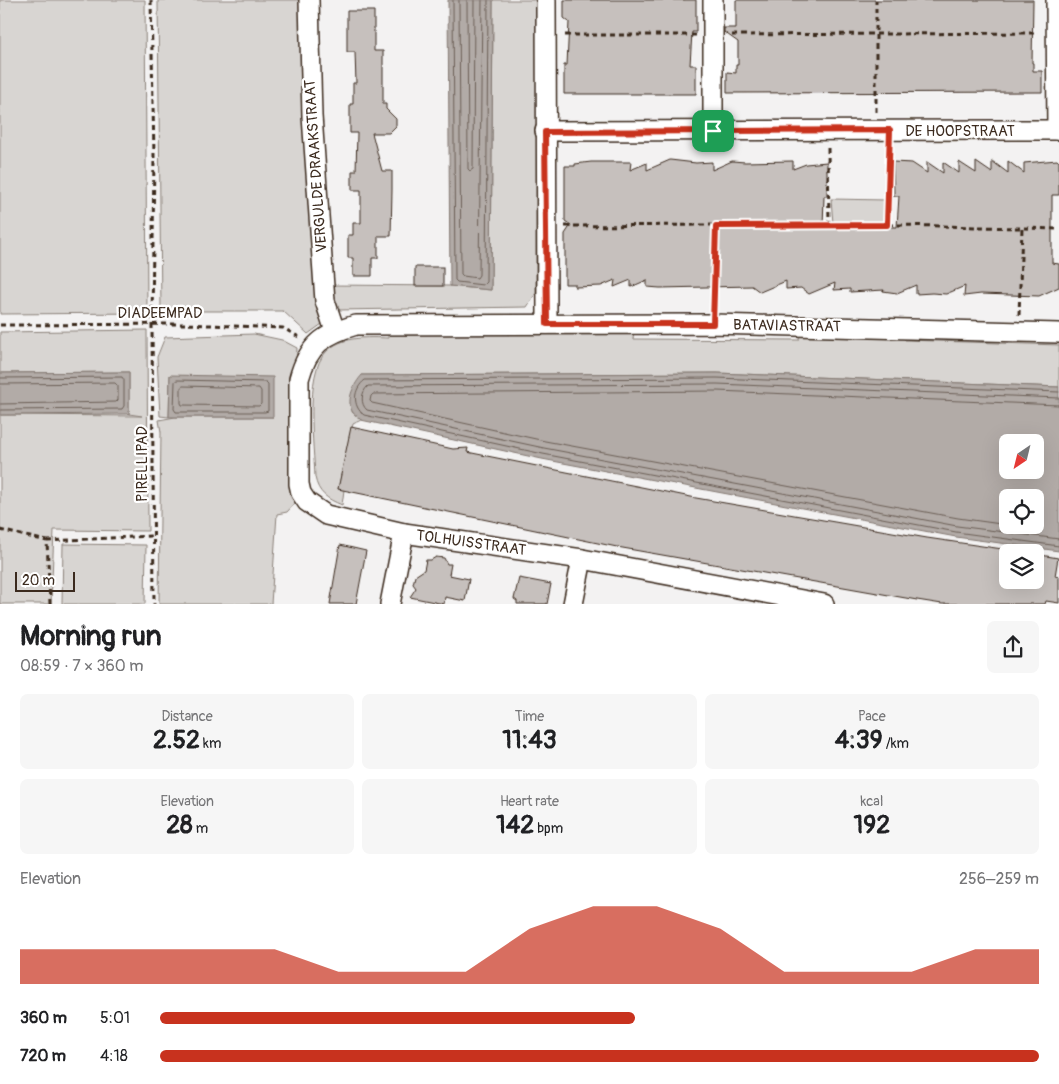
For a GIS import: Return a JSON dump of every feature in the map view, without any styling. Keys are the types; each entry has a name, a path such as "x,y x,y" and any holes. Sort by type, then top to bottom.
{"street":[{"name":"VERGULDE DRAAKSTRAAT","path":"309,0 312,116 325,301 335,331"},
{"path":"546,0 547,324"},
{"path":"713,0 713,131"},
{"name":"DE HOOPSTRAAT","path":"545,132 1058,130 1056,0"},
{"name":"BATAVIASTRAAT","path":"335,331 356,325 713,324 1059,333"},
{"name":"TOLHUISSTRAAT","path":"335,331 320,341 311,351 303,362 299,379 298,484 307,502 326,515 404,533 582,559 751,597 824,604"},
{"path":"390,604 404,533"},
{"path":"573,604 582,559"}],"path":[{"name":"PIRELLIPAD","path":"150,0 154,156 152,324 154,604"},
{"path":"876,0 876,34 887,225"},
{"path":"546,35 1056,33"},
{"path":"828,131 829,225"},
{"path":"546,226 887,225 1059,229"},
{"path":"713,324 716,226"},
{"path":"1018,332 1022,228"},
{"name":"DIADEEMPAD","path":"0,325 152,324 282,328 294,333 305,342 311,351"},
{"path":"0,530 47,541 154,536"},
{"path":"47,541 50,604"}],"shaded area":[{"path":"0,0 145,0 147,313 0,314"},
{"path":"158,0 301,0 312,261 317,266 322,324 308,334 283,311 161,311"},
{"path":"493,0 537,0 536,293 527,307 337,310 329,285 450,286 491,290"},
{"path":"831,199 886,200 885,223 833,223"},
{"path":"147,330 148,531 54,530 51,604 0,604 0,415 142,416 129,414 129,372 0,373 0,332"},
{"path":"634,330 633,339 799,340 800,331 903,332 905,340 1059,345 1059,387 717,373 362,375 352,412 361,420 353,424 338,489 344,490 342,505 328,498 316,483 312,430 315,377 319,362 326,352 339,343 364,338 388,338 388,332"},
{"path":"254,334 282,340 297,348 291,438 297,501 287,512 277,514 271,604 159,604 161,432 159,420 175,417 273,417 170,375 169,417 160,416 157,357 165,337"},
{"path":"63,544 146,545 145,604 62,604"}],"water":[{"path":"448,0 493,0 491,290 450,286"},
{"path":"129,372 129,414 0,415 0,373"},
{"path":"717,373 1059,387 1059,551 1044,549 1044,544 1008,544 956,537 542,459 361,420 350,406 350,397 362,375"},
{"path":"170,375 273,377 273,417 169,417"}],"building":[{"path":"564,0 696,0 696,32 692,32 690,65 696,65 696,94 564,94 564,65 567,65 569,22 564,18"},
{"path":"736,0 1033,0 1032,63 1033,71 1042,71 1042,92 727,93 727,72 736,73 736,65 738,65 738,42 724,32 724,28 736,28"},
{"path":"347,11 374,11 374,51 383,51 383,104 386,104 386,109 396,119 396,126 389,133 372,133 382,171 392,171 392,190 391,236 378,236 378,258 372,258 372,276 353,276 353,258 348,258 348,235 353,235 353,223 361,223 361,190 352,190 352,171 356,171 357,133 350,133 350,104 353,104 353,83 356,83 355,52 347,52"},
{"path":"670,160 696,163 712,162 712,170 732,161 793,161 793,169 806,164 827,162 827,196 824,196 823,227 897,227 899,196 894,196 893,162 912,163 927,173 927,162 943,173 943,162 959,173 959,162 976,173 976,162 992,173 992,161 1008,173 1008,161 1024,173 1024,163 1057,160 1059,162 1059,195 1052,195 1052,263 1059,264 1059,287 1039,296 981,294 964,296 965,286 946,294 916,294 916,285 897,293 884,290 850,292 850,289 834,290 835,283 809,294 801,288 786,289 786,281 760,292 752,286 647,287 647,280 631,287 631,280 614,287 615,280 601,286 575,287 575,284 565,284 565,234 571,225 565,221 565,166 575,166 575,164 591,162 631,162 630,170 647,163 647,170"},
{"path":"415,267 443,267 443,286 415,286"},
{"path":"351,427 453,449 468,448 467,452 696,498 999,548 999,589 1044,589 1044,556 1058,558 1055,576 1059,577 1059,603 1046,601 1045,604 942,604 617,547 338,489"},
{"path":"340,545 366,551 356,604 330,604"},
{"path":"436,557 444,558 447,564 451,564 449,575 469,579 465,601 445,597 444,604 410,597 416,588 413,584 415,576 424,570 426,560"},
{"path":"519,578 551,584 547,604 517,604 517,601 514,599"}],"route":[{"path":"890,130 887,225 716,226 713,324 547,324 545,132 713,131 890,130"}]}
